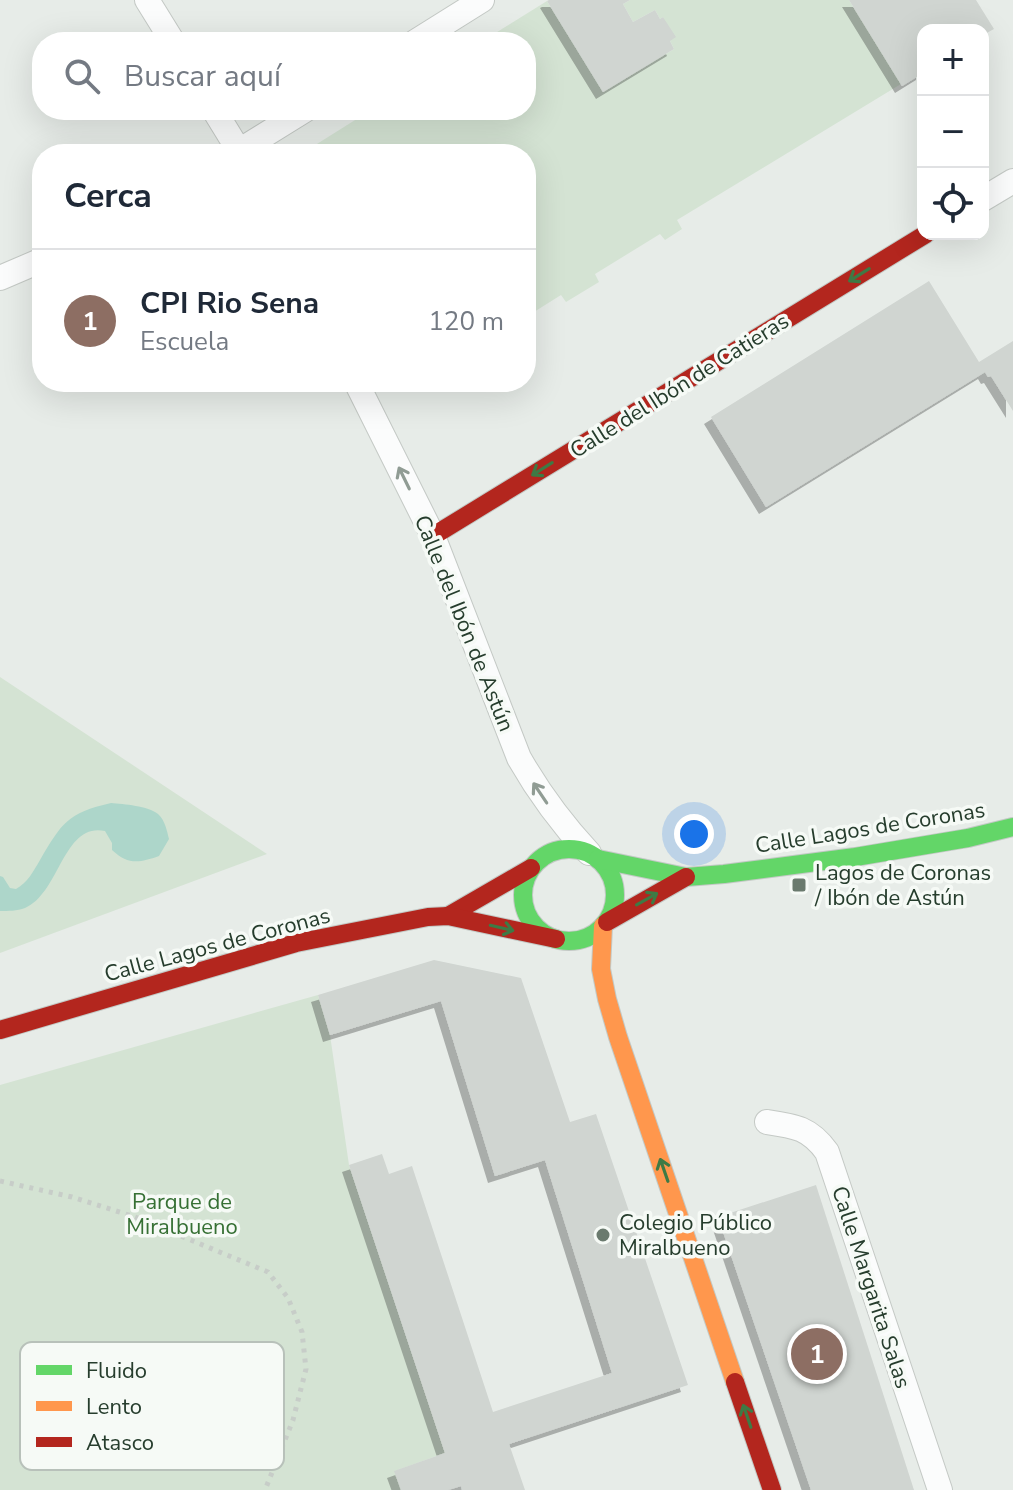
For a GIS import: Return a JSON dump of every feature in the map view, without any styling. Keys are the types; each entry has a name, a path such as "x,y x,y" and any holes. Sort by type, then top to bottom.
{"street":[{"path":"147,0 167,32"},
{"path":"431,32 482,0"},
{"path":"220,120 233,144"},
{"path":"252,144 289,120"},
{"path":"989,195 1013,181"},
{"name":"Calle del Ibón de Catieras","path":"433,536 917,240"},
{"path":"0,278 32,264"},
{"name":"Calle del Ibón de Astún","path":"361,392 433,536 519,758 538,791 570,833 594,856"},
{"name":"Calle Lagos de Coronas","path":"594,856 686,877 855,857 968,838 1013,827"},
{"path":"564,849 577,849 594,856 607,869 613,882 613,910 605,924 582,940 556,939 545,934 528,916 524,904 525,879 531,868 551,852 564,849"},
{"name":"Calle Lagos de Coronas","path":"448,916 531,868"},
{"name":"Calle Lagos de Coronas","path":"605,924 686,877"},
{"name":"Calle Lagos de Coronas","path":"0,1030 296,943 428,917 448,916 556,939"},
{"path":"605,924 601,969 611,1012 772,1490"},
{"name":"Calle Margarita Salas","path":"767,1122 795,1126 817,1137 827,1152 940,1490"}],"path":[{"path":"0,1181 72,1197 135,1217 268,1272 288,1298 302,1332 306,1369 284,1442"},
{"path":"265,1490 273,1470"}],"green space":[{"path":"630,0 849,0 901,84 677,220 682,229 665,240 660,234 595,274 599,282 566,302 561,295 536,311 536,144 317,144 355,120 536,120 536,32 497,32 547,1 603,92 674,49 663,17 660,19 655,10 633,22 623,4"},
{"path":"0,677 267,854 0,953"},
{"name":"Parque de Miralbueno","path":"318,995 330,1035 349,1165 445,1453 395,1471 401,1490 0,1490 0,1085"}],"shaded area":[{"path":"111,803 142,807 160,816 169,839 159,856 140,861 129,860 112,850 112,843 105,831 91,831 70,847 37,900 22,909 0,911 0,876 10,888 16,889 30,876 67,821 84,811"}],"building":[{"path":"549,0 630,0 623,4 633,22 655,10 660,19 663,17 676,37 670,41 674,49 603,92"},
{"path":"849,0 976,0 994,29 989,32 989,24 917,24 917,77 902,86"},
{"path":"929,281 979,362 1013,341 1013,411 991,376 988,377 985,372 766,507 711,417"},
{"name":"Colegio Público Miralbueno","path":"434,960 521,978 570,1122 596,1114 688,1385 509,1444 525,1490 462,1490 461,1486 448,1490 401,1490 394,1471 445,1453 349,1165 382,1154 389,1174 412,1166 493,1412 612,1373 545,1160 495,1176 441,1001 330,1035 318,995"},
{"path":"816,1185 914,1490 811,1490 718,1217"}],"traffic: fast":[{"path":"598,859 686,877 855,857 968,838 1013,827"},
{"path":"569,849 587,853 602,862 611,877 615,895 611,913 602,928 587,937 569,941 551,937 536,928 527,913 523,895 527,877 536,862 551,853 569,849"}],"traffic: slow":[{"path":"603,926 601,969 607,999 735,1382"}],"traffic: jam":[{"path":"433,536 917,240"},
{"path":"448,916 531,868"},
{"path":"607,922 686,877"},
{"path":"0,1030 296,943 428,917 448,916 556,939"},
{"path":"735,1382 772,1490"}],"place":[{"name":"Lagos de Coronas / Ibón de Astún","path":"799,885"},
{"name":"Colegio Público Miralbueno","path":"603,1235"},
{"name":"CPI Rio Sena","path":"817,1354"}]}
